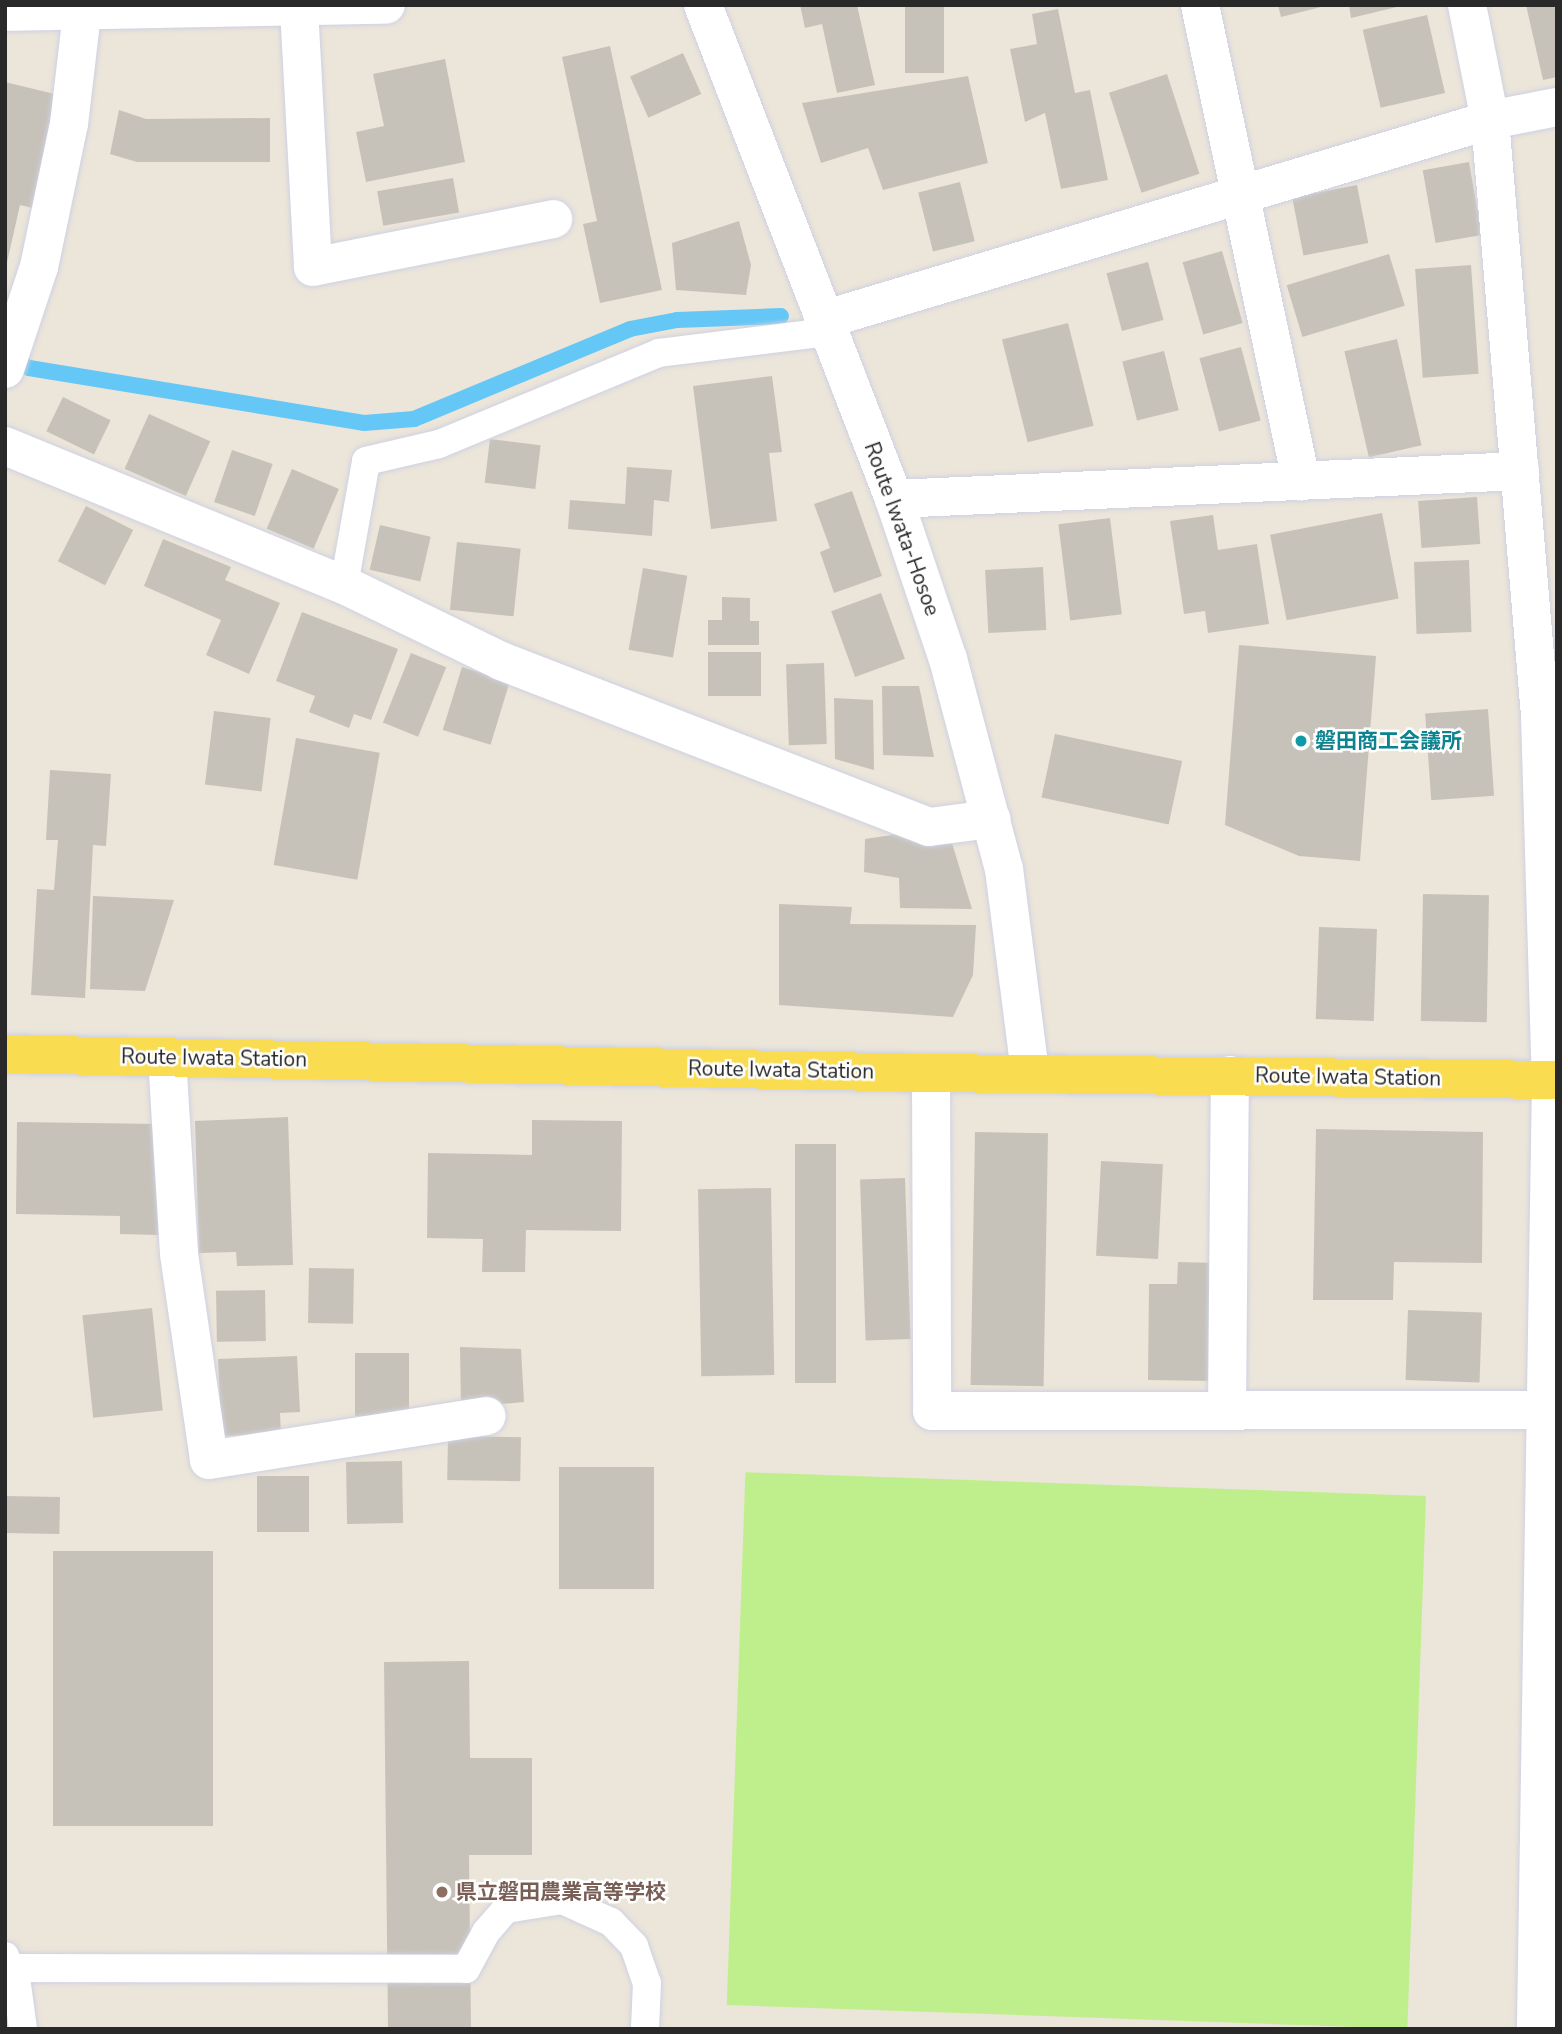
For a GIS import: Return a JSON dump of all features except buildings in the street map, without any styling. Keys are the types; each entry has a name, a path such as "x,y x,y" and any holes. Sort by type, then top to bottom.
{"main road":[{"name":"Route Iwata Station","path":"5,1054 930,1073 1030,1072 1554,1080"}],"street":[{"path":"5,12 82,13 384,5"},
{"name":"Route Iwata-Hosoe","path":"703,5 894,499 948,659 1003,869 1030,1072"},
{"path":"1200,5 1301,481"},
{"path":"1467,5 1490,120 1520,471 1548,716 1554,1080 1551,1410 1541,1930 1536,2029"},
{"path":"299,8 313,267 553,219"},
{"path":"5,369 39,267 69,124 82,13"},
{"path":"826,326 1240,195 1490,120 1557,107"},
{"path":"5,446 344,585 502,661 929,827 991,819"},
{"path":"894,499 1520,471"},
{"path":"167,1058 179,1254 209,1460 486,1416"},
{"path":"930,1073 932,1411 1551,1410"},
{"path":"1227,1411 1230,1075"}],"lane":[{"path":"344,585 366,461 439,444 659,354 826,326"},
{"path":"23,2029 17,1985 8,1962 466,1969 486,1932 506,1909 562,1900 611,1922 634,1946 647,1983 645,2029"}],"green space":[{"path":"745,1472 1426,1496 1407,2029 727,2005"}],"waterway":[{"path":"9,356 29,368 364,423 414,419 630,329 677,320 781,316"}],"place":[{"name":"磐田商工会議所","path":"1301,741"},
{"name":"県立磐田農業高等学校","path":"442,1892"}]}
